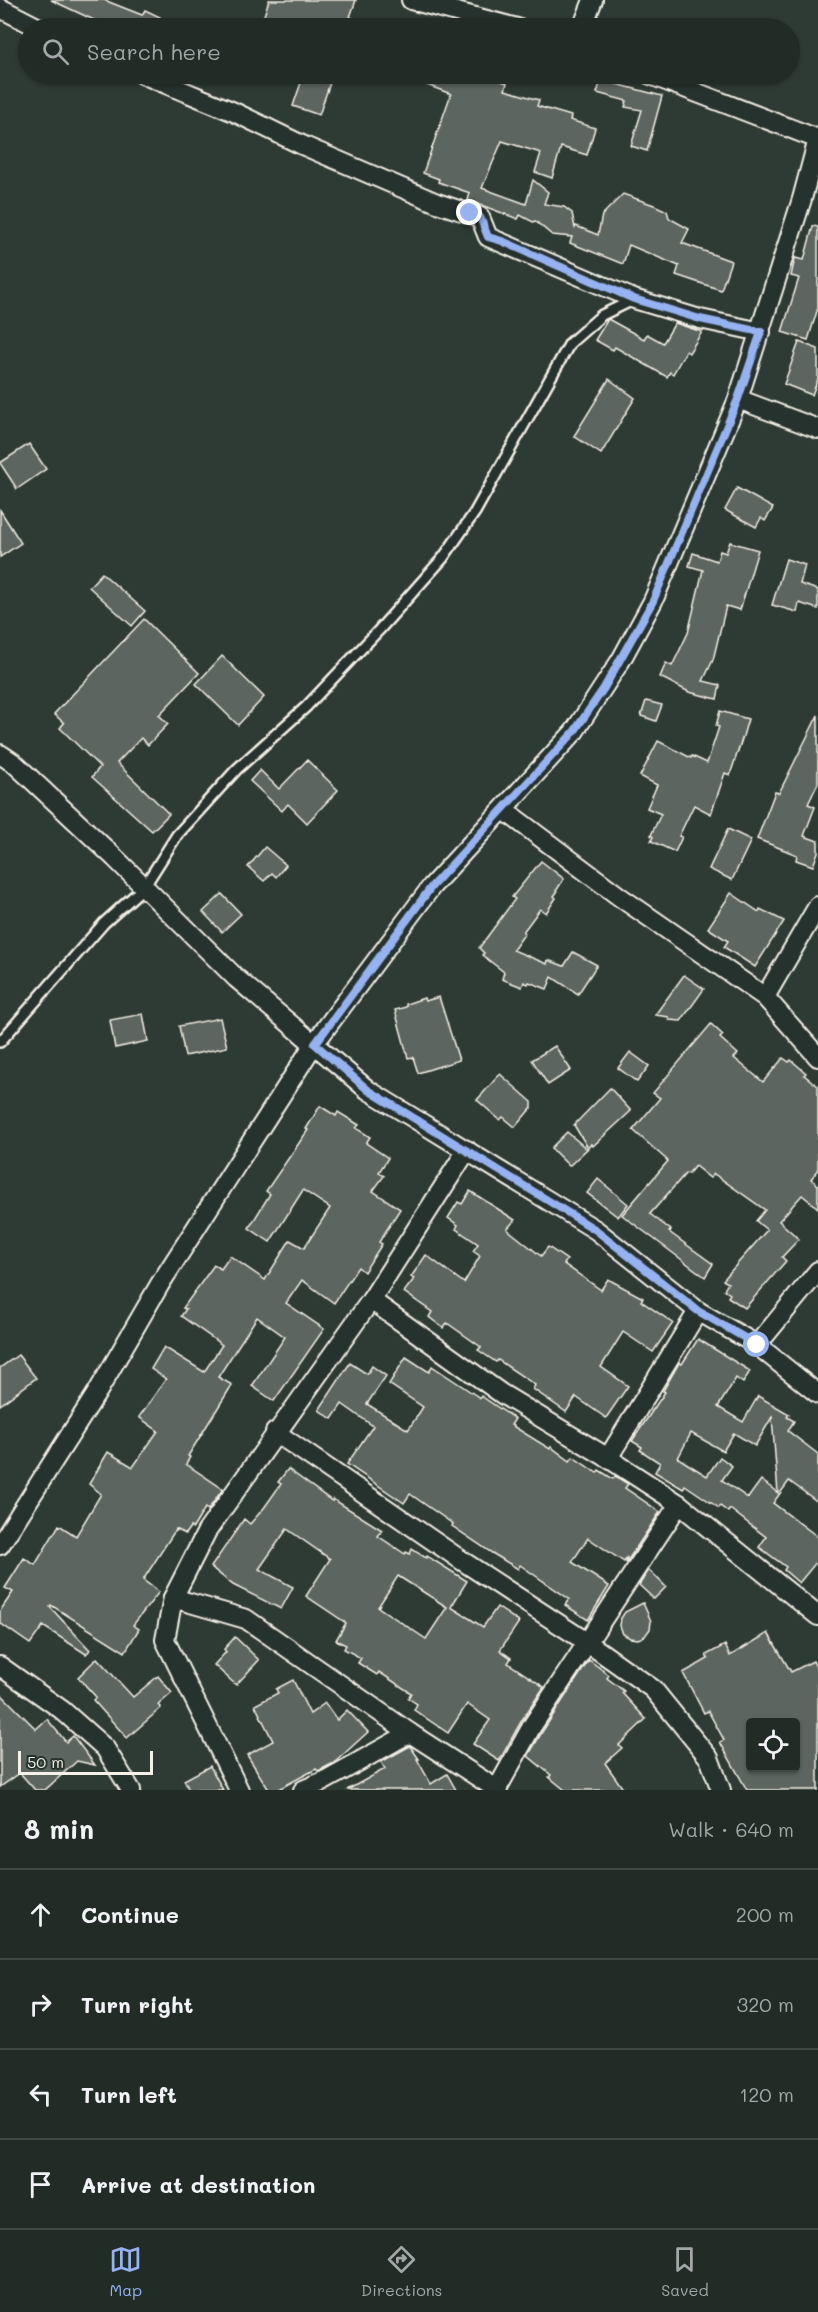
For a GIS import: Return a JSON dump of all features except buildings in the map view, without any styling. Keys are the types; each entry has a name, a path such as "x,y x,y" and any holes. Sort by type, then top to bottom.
{"street":[{"path":"411,0 479,18"},
{"path":"586,18 593,0"},
{"path":"0,8 20,18"},
{"path":"166,84 234,112 302,145 437,202 480,217 488,237 634,299 700,319 761,332"},
{"path":"0,1545 98,1390 160,1284 315,1044 432,886 574,732 621,660 657,591 738,399 802,199 818,139 674,84"},
{"path":"738,399 818,429"},
{"path":"0,754 15,764 236,978 368,1090 596,1230 698,1311 757,1345 818,1394"},
{"path":"504,810 620,897 765,997 818,1057"},
{"path":"765,997 818,906"},
{"path":"239,1790 165,1640 172,1598 207,1531 275,1432 371,1300 467,1150"},
{"path":"757,1345 818,1271"},
{"path":"371,1300 502,1394 679,1504 818,1616"},
{"path":"608,1458 698,1311"},
{"path":"275,1432 653,1689 709,1758 721,1790"},
{"path":"172,1598 246,1618 410,1733 498,1789 532,1726 679,1504"},
{"path":"0,1666 62,1710 105,1748 131,1790"},
{"path":"303,1790 324,1781 410,1733"}],"lane":[{"path":"0,1042 104,923 144,887 177,836 230,777 306,707 443,558 475,512 570,343 602,315 634,299"}],"route":[{"path":"470,213 480,217 488,237 634,299 700,319 761,332 738,399 653,601 604,688 574,732 432,886 315,1044 368,1090 596,1230 698,1311 757,1345"}]}
